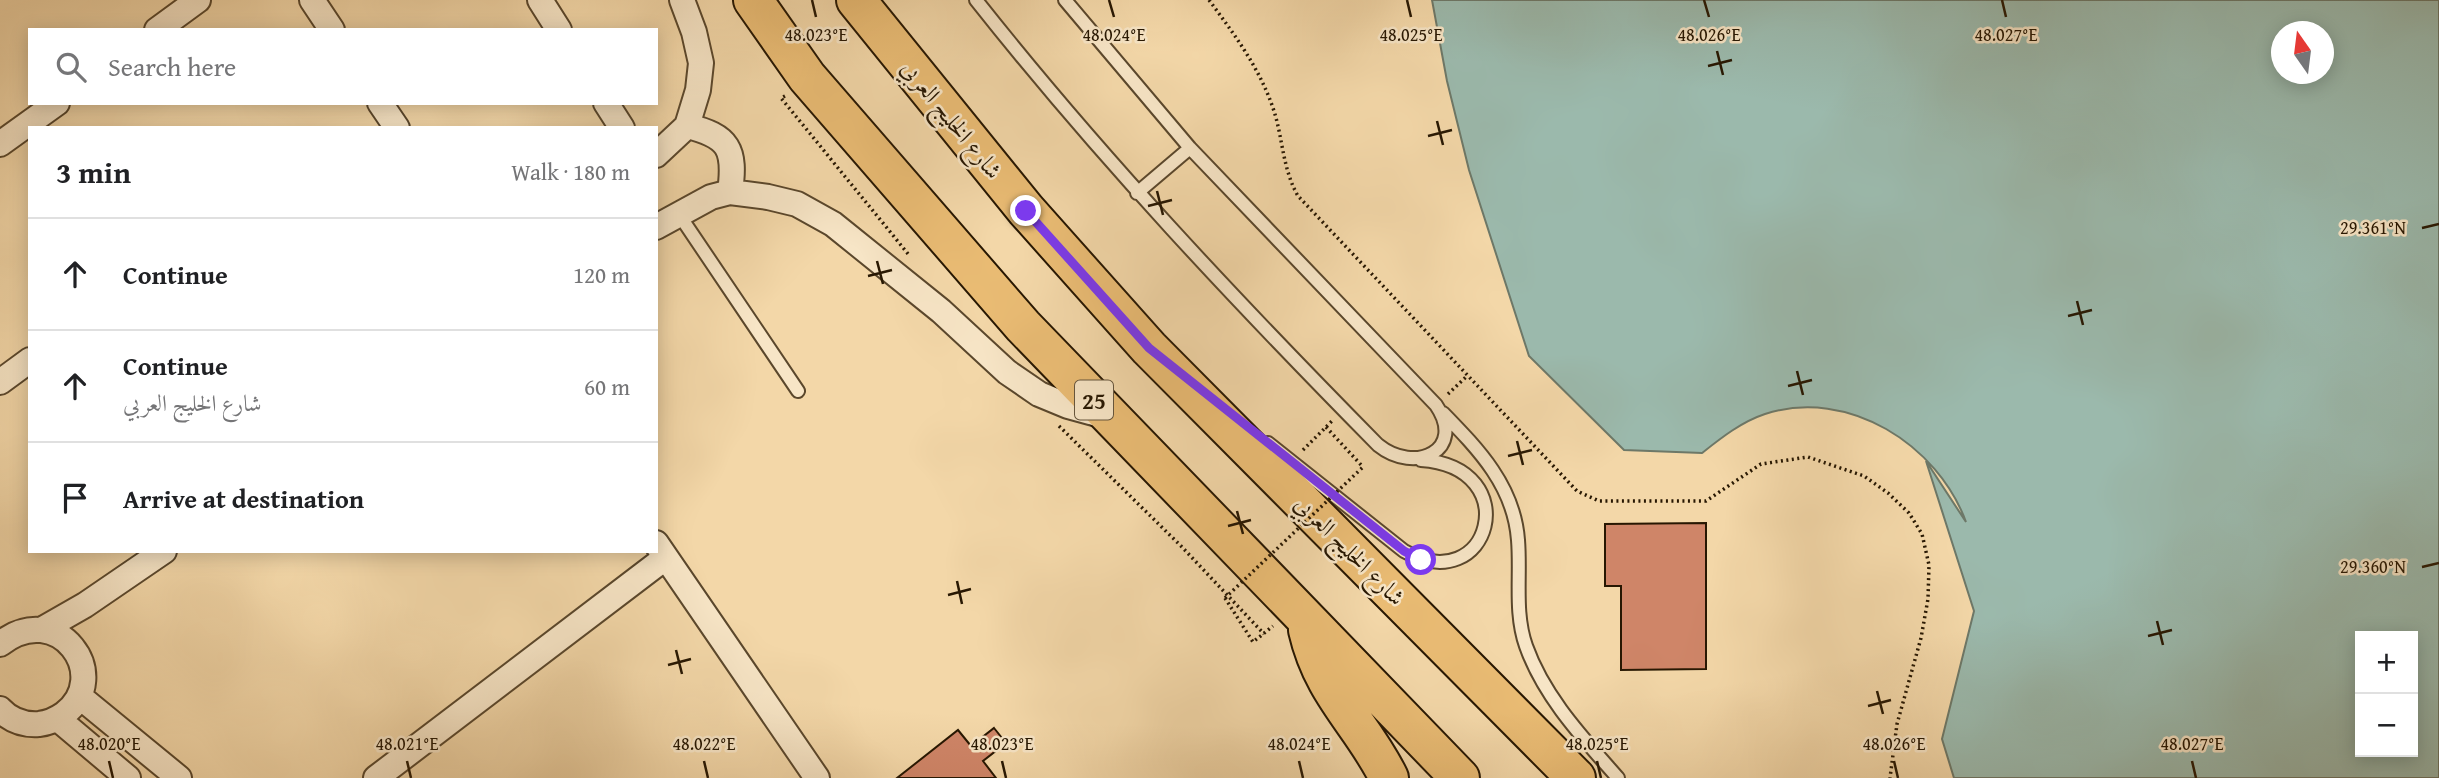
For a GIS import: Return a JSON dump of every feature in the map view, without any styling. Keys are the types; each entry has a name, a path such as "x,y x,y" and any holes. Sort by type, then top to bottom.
{"main road":[{"name":"25","path":"753,0 807,78 1023,326 1460,778"},
{"name":"شارع الخليج العربي","path":"856,0 1026,211 1149,348 1576,778"},
{"path":"1307,621 1326,682 1371,745 1389,778"}],"street":[{"path":"161,28 198,0"},
{"path":"312,0 331,28"},
{"path":"540,0 558,28"},
{"path":"658,153 687,125 698,90 701,63 694,32 682,0"},
{"path":"0,144 54,105"},
{"path":"381,105 396,126"},
{"path":"607,105 621,126"},
{"path":"687,125 707,130 725,141 732,155 730,192"},
{"path":"658,226 711,197 730,192 797,204 833,224 941,311 1007,372 1039,394 1068,406 1110,417"},
{"path":"0,382 28,361"},
{"path":"661,550 813,777"},
{"path":"43,629 161,553"},
{"path":"376,778 657,553"},
{"path":"73,648 109,589"},
{"path":"0,709 15,720 27,724 43,724 58,719 70,709 79,696 83,682 83,668 73,648 57,634 43,629 5,633"},
{"path":"79,696 179,778"},
{"path":"58,719 128,778"},
{"path":"0,733 27,724"}],"lane":[{"path":"976,0 1137,193 1232,296 1378,445 1393,455 1441,462 1469,478 1480,492 1486,509 1486,528 1474,547 1456,558 1427,562 1404,551 1261,437"},
{"path":"1065,0 1190,148 1490,464 1508,500 1518,540 1520,621 1526,646 1553,698 1618,778"},
{"path":"1137,193 1190,148"},
{"path":"678,213 797,391"},
{"path":"1149,348 1241,421"},
{"path":"1413,460 1433,453 1443,443 1445,425 1436,405"}],"path":[{"path":"1209,0 1255,65 1273,109 1286,169 1297,196 1577,491 1599,501 1706,501 1761,464 1808,457 1864,476 1888,493 1909,513 1922,534 1929,565 1928,599 1921,638 1897,724 1890,778"},
{"path":"1436,405 1467,376"},
{"path":"1253,642 1225,598 1363,467 1325,427 1292,462"}],"shaded area":[{"path":"1432,0 2439,0 2439,778 1954,778 1942,739 1974,611 1926,461 1912,447 1886,429 1858,416 1827,409 1796,408 1756,417 1702,453 1624,450 1529,356 1469,170 1447,81","holes":["1926,461 1953,494 1966,522"]}],"building":[{"path":"1706,523 1706,669 1621,670 1621,586 1605,586 1605,524"},
{"path":"994,728 1006,743 983,761 996,778 897,778 958,730 971,746"}],"route":[{"path":"1026,211 1149,348 1404,551 1421,560"}]}
